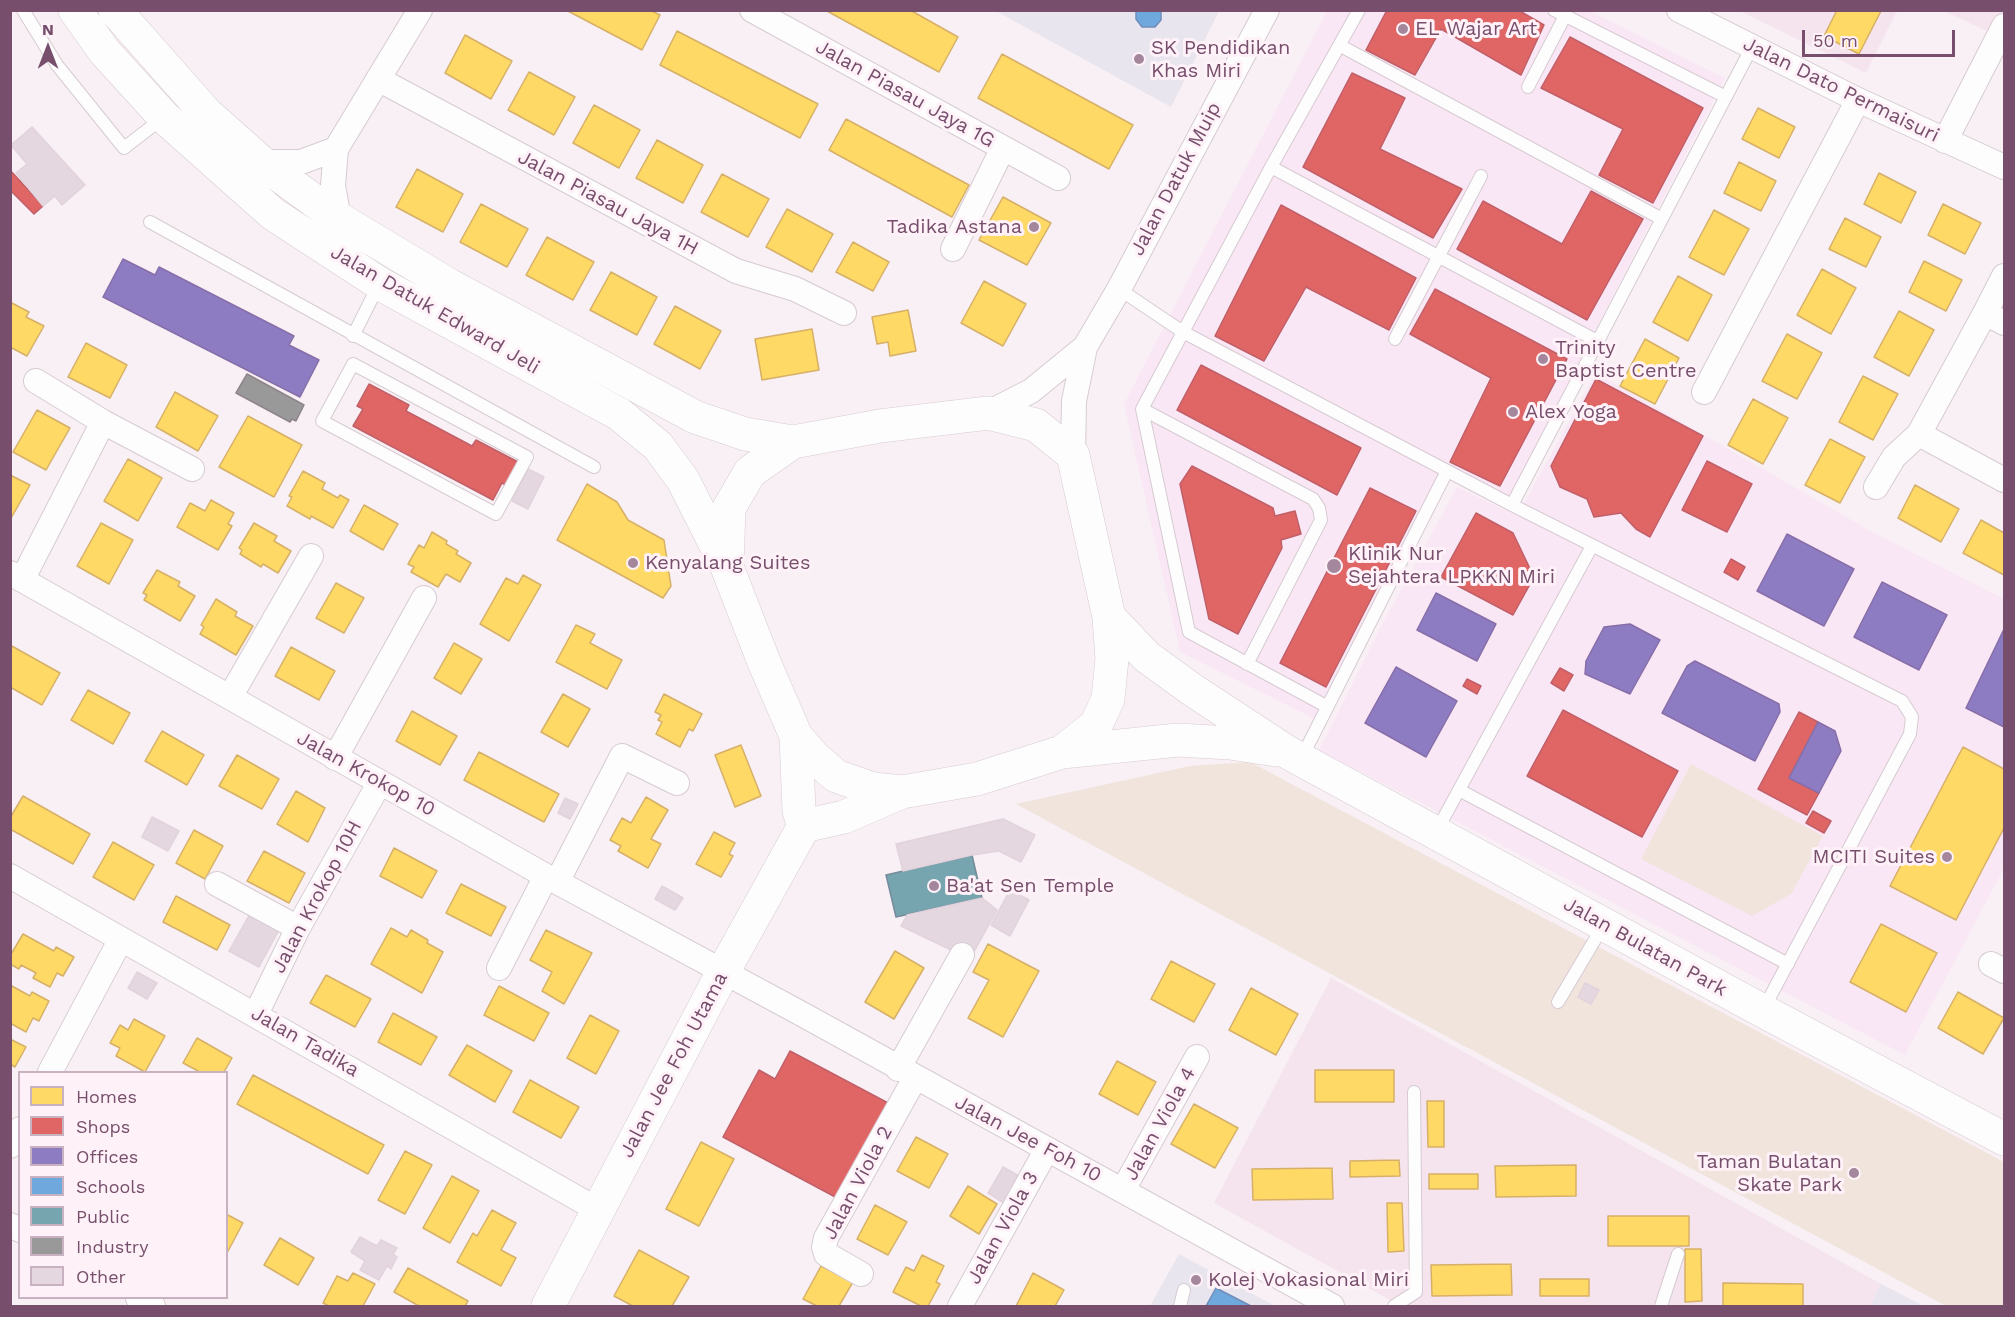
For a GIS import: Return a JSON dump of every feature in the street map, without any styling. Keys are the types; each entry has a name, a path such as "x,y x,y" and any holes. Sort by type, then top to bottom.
{"street":[{"name":"Jalan Datuk Edward Jeli","path":"75,10 104,51 164,117 273,214 379,283 619,414 658,446 683,480 728,567 764,662 796,736"},
{"name":"Jalan Datuk Edward Jeli","path":"115,10 206,114 261,162 339,219 449,285 695,417 745,434 793,441"},
{"path":"339,219 333,186 336,148 420,10"},
{"name":"Jalan Piasau Jaya 1G","path":"752,10 1058,178"},
{"name":"Jalan Datuk Muip","path":"1085,347 1119,289 1267,10"},
{"name":"Jalan Dato Permaisuri","path":"1679,10 1858,100 2004,167"},
{"path":"1945,141 2004,26"},
{"name":"Jalan Piasau Jaya 1H","path":"378,79 736,271 795,289 844,313"},
{"path":"1704,392 1858,100"},
{"path":"261,162 301,162 336,148"},
{"path":"953,249 1003,148"},
{"path":"1876,487 1894,457 1919,434 1994,318 2004,276"},
{"path":"728,567 729,508 750,472 793,441 880,426 988,412 1031,391 1085,347"},
{"path":"1062,752 1096,725 1108,699 1112,659 1109,617 1073,455 1074,401 1085,347"},
{"path":"36,381 104,422 192,469"},
{"path":"988,412 1036,425 1073,455"},
{"path":"16,577 104,422"},
{"path":"1919,434 2004,480"},
{"path":"230,698 311,556"},
{"name":"Jalan Krokop 10","path":"16,577 335,758 723,972"},
{"path":"335,758 424,598"},
{"name":"Jalan Bulatan Park","path":"1109,617 1147,657 1194,691 1294,756 2004,1139"},
{"path":"796,736 813,756 836,776 873,789 902,792"},
{"path":"796,736 799,811 804,826 844,817 902,792 977,779 1062,752 1178,740 1230,743 1294,756"},
{"path":"499,968 622,756 677,783"},
{"name":"Jalan Krokop 10H","path":"256,1014 298,928 380,782"},
{"name":"Jalan Jee Foh Utama","path":"548,1306 723,972 804,826"},
{"name":"Jalan Tadika","path":"10,876 598,1210"},
{"path":"217,884 298,928"},
{"path":"51,1071 121,939"},
{"path":"907,1073 962,956"},
{"name":"Jalan Jee Foh 10","path":"723,972 1332,1306"},
{"name":"Jalan Viola 4","path":"1123,1190 1197,1057"},
{"name":"Jalan Viola 2","path":"861,1274 826,1254 824,1247 826,1238 907,1073"},
{"path":"10,1146 18,1132"},
{"name":"Jalan Viola 3","path":"960,1306 1047,1149"}],"lane":[{"path":"23,10 57,65 124,147 164,117"},
{"path":"1326,706 1189,632 1142,409 1271,167 1359,10"},
{"path":"1528,87 1559,13 1726,97"},
{"path":"1339,45 1662,219"},
{"path":"1512,505 1752,48"},
{"path":"1271,167 1597,341"},
{"path":"1395,339 1480,176"},
{"path":"150,222 594,467"},
{"path":"353,336 379,283"},
{"path":"1119,289 1184,332 1447,471 1902,702 1912,717 1910,734 1763,1011"},
{"path":"353,364 527,457 496,514 321,421 353,364"},
{"path":"1142,409 1313,500 1319,508 1321,520 1247,664"},
{"path":"1294,756 1326,706 1447,471"},
{"path":"1435,833 1592,546"},
{"path":"1459,790 1788,963"},
{"path":"1558,1002 1604,923"},
{"path":"1394,1306 1416,1292 1414,1092"},
{"path":"1661,1306 1678,1254"},
{"path":"1180,1306 1184,1290"}],"shaded area":[{"name":"SK Pendidikan Khas Miri","path":"996,11 1219,11 1171,107"},
{"path":"1327,11 1589,11 1725,78 1509,498 1446,467 1315,719 1180,652 1124,404"},
{"path":"1740,11 1897,11 1866,73"},
{"path":"1944,11 2004,11 2004,39"},
{"path":"1596,373 1874,533 2004,599 2004,868 1905,1055 1319,750 1385,619 1457,487 1517,516"},
{"path":"1250,762 2004,1162 2004,1306 1946,1306 1016,804 1190,766"},
{"path":"1691,764 1823,836 1791,894 1752,916 1641,859"},
{"path":"1331,978 1881,1284 1870,1306 1401,1306 1214,1203"},
{"name":"Kolej Vokasional Miri","path":"1179,1254 1275,1306 1150,1306"},
{"path":"1881,1284 1924,1306 1870,1306"}],"building: Homes":[{"path":"566,10 650,10 660,15 642,50"},
{"path":"825,10 910,10 958,37 939,72"},
{"path":"1837,10 1881,11 1859,54 1824,36"},
{"path":"677,31 818,104 800,138 660,65"},
{"path":"465,35 512,61 491,99 445,73"},
{"path":"1002,54 1133,125 1109,169 978,98"},
{"path":"529,72 575,97 554,135 508,110"},
{"path":"594,105 640,130 619,168 573,143"},
{"path":"1758,108 1795,127 1779,158 1742,139"},
{"path":"846,119 969,185 952,217 829,150"},
{"path":"657,140 703,165 683,203 636,178"},
{"path":"1739,162 1776,181 1761,211 1724,193"},
{"path":"417,169 463,194 443,232 396,207"},
{"path":"1879,173 1916,192 1901,223 1864,204"},
{"path":"722,174 769,199 748,237 701,212"},
{"path":"1003,197 1051,223 1027,265 979,240"},
{"path":"481,204 528,229 507,267 460,242"},
{"path":"1943,204 1981,223 1965,254 1928,235"},
{"path":"787,209 833,234 812,272 766,247"},
{"path":"1714,210 1749,229 1724,275 1689,257"},
{"path":"1845,218 1881,237 1866,267 1829,249"},
{"path":"547,237 594,262 573,300 526,275"},
{"path":"853,242 889,262 873,291 836,272"},
{"path":"1924,261 1962,280 1946,311 1909,292"},
{"path":"1822,269 1856,288 1831,334 1797,315"},
{"path":"611,272 657,297 637,335 590,310"},
{"path":"1678,276 1712,295 1688,341 1653,322"},
{"path":"984,281 1026,304 1003,346 961,323"},
{"path":"10,302 29,312 26,317 44,326 27,356 10,347"},
{"path":"675,306 721,331 700,369 654,344"},
{"path":"908,310 916,351 890,356 888,342 877,344 872,317"},
{"path":"1899,311 1934,330 1909,376 1874,357"},
{"path":"812,329 819,370 762,380 755,339"},
{"path":"1787,334 1822,353 1797,399 1762,381"},
{"path":"1645,339 1679,358 1655,404 1620,386"},
{"path":"86,343 127,365 110,398 68,377"},
{"path":"1863,376 1898,394 1873,440 1839,422"},
{"path":"175,392 218,416 198,451 156,427"},
{"path":"1753,399 1788,418 1763,464 1728,445"},
{"path":"37,410 70,428 46,470 13,452"},
{"path":"248,416 302,445 274,497 219,467"},
{"path":"1830,439 1865,457 1840,503 1805,485"},
{"path":"128,459 162,478 138,521 104,501"},
{"path":"303,471 325,483 322,489 338,498 340,495 349,500 333,528 311,516 310,519 287,506 292,497 289,496"},
{"path":"10,475 30,485 10,520"},
{"name":"Kenyalang Suites","path":"587,484 617,502 628,520 664,540 671,586 663,598 557,540"},
{"path":"1915,485 1959,509 1941,542 1898,518"},
{"path":"211,500 234,513 228,524 232,526 218,550 177,527 190,503 205,511"},
{"path":"364,505 398,524 383,550 350,531"},
{"path":"1981,520 2004,533 2004,575 1963,553"},
{"path":"101,523 133,540 109,584 77,566"},
{"path":"254,523 277,536 274,541 291,551 278,573 263,564 261,567 240,554 242,550 239,548"},
{"path":"432,532 458,551 456,554 471,563 460,582 446,574 438,587 411,572 414,567 408,564 419,545 424,548"},
{"path":"157,570 180,582 178,586 195,596 180,621 144,600 147,595 143,593"},
{"path":"523,575 541,585 509,641 480,624 506,578 518,584"},
{"path":"336,583 364,598 344,633 316,618"},
{"path":"216,599 237,612 235,616 253,626 236,655 200,634 204,627 201,625"},
{"path":"576,625 595,634 590,643 622,660 607,689 556,662"},
{"path":"454,643 482,659 461,694 434,678"},
{"path":"10,645 60,673 42,705 10,687"},
{"path":"291,647 335,671 319,700 275,676"},
{"path":"88,690 130,713 113,744 71,720"},
{"path":"563,694 590,709 568,747 541,732"},
{"path":"664,694 702,714 693,731 689,729 680,747 656,734 662,722 658,720 661,715 655,712"},
{"path":"412,711 457,736 440,765 396,741"},
{"path":"162,731 204,755 187,785 145,761"},
{"path":"741,745 761,796 735,807 715,755"},
{"name":"MCITI Suites","path":"1963,747 2004,769 2004,828 1956,920 1890,886"},
{"path":"479,752 559,794 544,822 464,780"},
{"path":"237,755 279,779 262,809 219,786"},
{"path":"296,791 325,808 308,842 277,824"},
{"path":"23,796 90,834 73,864 10,829 10,818"},
{"path":"646,797 668,810 651,839 661,844 648,868 618,851 621,846 610,840 622,818 631,823"},
{"path":"194,830 223,846 205,879 176,863"},
{"path":"714,832 735,843 729,854 733,856 721,877 696,864"},
{"path":"113,842 154,865 134,900 93,877"},
{"path":"394,848 437,871 422,898 380,876"},
{"path":"264,851 305,873 289,903 247,881"},
{"path":"461,884 506,907 491,936 446,913"},
{"path":"176,896 230,925 217,950 163,922"},
{"name":"MCITI Suites","path":"1881,924 1937,953 1906,1012 1850,982"},
{"path":"391,928 407,937 411,930 443,952 422,993 371,964"},
{"path":"546,930 592,953 564,1004 542,991 552,972 530,960"},
{"path":"23,934 54,951 56,947 74,957 63,976 57,973 50,987 33,978 36,973 21,965 19,969 10,964 10,956"},
{"path":"988,944 1039,971 1003,1037 968,1018 989,980 973,972"},
{"path":"895,951 924,968 894,1019 865,1002"},
{"path":"1171,961 1215,984 1194,1022 1151,999"},
{"path":"326,975 371,999 355,1027 310,1003"},
{"path":"10,985 30,996 32,992 49,1001 39,1021 33,1018 26,1032 10,1023"},
{"path":"499,986 549,1013 534,1041 484,1015"},
{"path":"1251,988 1298,1014 1276,1055 1229,1030"},
{"path":"1958,992 2004,1018 1983,1054 1938,1028"},
{"path":"393,1013 437,1037 421,1065 378,1042"},
{"path":"590,1015 619,1031 596,1074 567,1058"},
{"path":"134,1019 165,1036 146,1071 116,1056 120,1048 110,1043 120,1025 128,1030"},
{"path":"197,1038 232,1058 225,1071 198,1071 183,1063"},
{"path":"10,1039 26,1047 15,1067 10,1064"},
{"path":"467,1045 512,1071 495,1102 449,1075"},
{"path":"1117,1061 1156,1082 1138,1115 1099,1094"},
{"path":"1315,1070 1394,1070 1394,1102 1315,1102"},
{"path":"253,1075 384,1145 368,1174 237,1104"},
{"path":"530,1080 579,1107 561,1138 513,1112"},
{"path":"1427,1101 1444,1101 1444,1147 1428,1147"},
{"path":"1194,1104 1238,1128 1215,1168 1171,1144"},
{"path":"916,1137 948,1154 929,1188 897,1171"},
{"path":"701,1142 734,1159 699,1226 666,1209"},
{"path":"405,1151 432,1165 405,1214 378,1200"},
{"path":"1399,1160 1400,1176 1350,1177 1350,1161"},
{"path":"1576,1165 1576,1196 1496,1197 1495,1166"},
{"path":"1332,1168 1333,1199 1253,1200 1252,1169"},
{"path":"1429,1174 1478,1174 1478,1189 1429,1189"},
{"path":"452,1176 479,1191 450,1243 423,1228"},
{"path":"968,1186 997,1204 979,1234 950,1216"},
{"path":"1387,1203 1402,1203 1404,1251 1388,1252"},
{"path":"875,1205 907,1222 888,1255 857,1239"},
{"path":"492,1210 516,1223 501,1250 516,1258 501,1286 457,1262 473,1233 477,1236"},
{"path":"228,1215 243,1223 228,1251"},
{"path":"1608,1216 1689,1216 1689,1246 1608,1246"},
{"path":"280,1238 314,1258 298,1285 264,1265"},
{"path":"1685,1249 1701,1249 1702,1301 1685,1302"},
{"path":"639,1250 689,1277 672,1306 633,1306 614,1296"},
{"path":"922,1255 944,1266 936,1282 940,1284 928,1306 921,1306 893,1292 906,1267 914,1271"},
{"path":"1511,1264 1512,1295 1432,1296 1431,1265"},
{"path":"821,1266 853,1282 839,1306 817,1306 803,1299"},
{"path":"408,1268 468,1301 465,1306 419,1306 394,1292"},
{"path":"353,1273 375,1284 363,1306 329,1306 323,1303 337,1276 348,1281"},
{"path":"1033,1273 1064,1290 1055,1306 1016,1306"},
{"path":"1540,1279 1589,1279 1589,1296 1540,1296"},
{"path":"1723,1283 1803,1284 1803,1306 1723,1306"}],"building: Shops":[{"path":"1387,10 1518,10 1544,25 1521,75 1441,29 1415,75 1366,50"},
{"path":"1570,37 1703,108 1653,203 1599,175 1623,129 1541,88"},
{"path":"1352,73 1405,98 1380,149 1462,189 1433,238 1303,167"},
{"path":"10,170 43,206 34,214 10,190"},
{"path":"1591,191 1643,219 1587,320 1457,249 1483,201 1562,244"},
{"path":"1281,205 1416,278 1389,330 1306,287 1264,361 1215,336"},
{"path":"1435,289 1567,359 1500,486 1450,462 1491,378 1410,334"},
{"path":"1201,365 1361,448 1337,495 1177,410"},
{"path":"1596,379 1703,436 1650,537 1636,529 1621,513 1594,517 1587,499 1560,487 1551,466"},
{"path":"369,384 409,405 406,411 472,446 476,440 518,462 506,485 502,483 493,500 353,426 363,409 357,406"},
{"path":"1707,461 1752,484 1727,532 1682,510"},
{"path":"1192,466 1273,508 1275,516 1295,511 1301,534 1281,540 1282,548 1238,634 1209,619 1180,484"},
{"path":"1370,488 1416,511 1326,687 1280,663"},
{"path":"1476,513 1513,533 1534,577 1513,615 1441,577"},
{"path":"1731,559 1745,567 1738,580 1724,572"},
{"path":"1560,668 1573,675 1564,691 1551,683"},
{"path":"1467,679 1481,686 1477,694 1463,686"},
{"path":"1563,710 1678,771 1642,837 1527,776"},
{"path":"1799,712 1818,722 1789,778 1819,793 1807,815 1758,789"},
{"path":"1813,811 1831,821 1824,833 1806,823"},
{"path":"790,1051 890,1104 839,1199 723,1137 759,1070 775,1079"}],"building: Offices":[{"path":"123,259 155,275 159,267 294,336 289,345 319,360 300,397 103,297"},
{"path":"1787,534 1854,569 1824,626 1757,591"},
{"path":"1882,582 1947,615 1919,670 1854,637"},
{"path":"1436,593 1496,624 1477,661 1417,630"},
{"path":"1630,624 1660,640 1630,694 1585,674 1586,661 1604,627"},
{"path":"2004,629 2004,727 1966,708"},
{"path":"1695,661 1779,704 1780,712 1755,761 1662,713 1687,666"},
{"path":"1396,667 1457,701 1426,757 1365,723"},
{"path":"1818,722 1835,731 1841,751 1819,793 1789,778"}],"building: Schools":[{"path":"1136,10 1161,10 1161,20 1155,27 1142,27 1136,19"},
{"path":"1216,1288 1251,1306 1206,1306"}],"building: Public":[{"name":"Ba'at Sen Temple","path":"972,855 982,898 896,917 886,875"}],"building: Industry":[{"path":"247,374 304,405 296,421 292,419 290,422 236,393"}],"building: Other":[{"path":"32,127 85,185 62,205 55,196 43,206 16,173 27,164 11,145"},
{"path":"528,469 544,477 528,509 512,501"},
{"path":"565,798 578,804 570,819 558,813"},
{"path":"152,817 179,831 168,851 142,837"},
{"path":"1003,819 1035,835 1021,862 999,851 903,871 896,844"},
{"path":"662,886 683,898 675,910 655,899"},
{"path":"1010,890 1029,900 1010,936 991,925"},
{"path":"982,898 997,910 970,959 901,926 907,915"},
{"path":"251,912 280,928 259,967 229,951"},
{"path":"137,972 157,983 147,999 128,988"},
{"path":"1585,983 1599,990 1591,1004 1578,997"},
{"path":"1003,1167 1019,1176 1004,1203 988,1193"},
{"path":"360,1237 377,1246 381,1240 397,1248 393,1254 397,1257 391,1269 387,1266 379,1280 360,1270 365,1261 351,1252"}],"place":[{"name":"EL Wajar Art","path":"1403,29"},
{"name":"SK Pendidikan Khas Miri","path":"1139,59"},
{"name":"Tadika Astana","path":"1034,227"},
{"name":"Trinity Baptist Centre","path":"1543,359"},
{"name":"Alex Yoga","path":"1513,412"},
{"name":"Kenyalang Suites","path":"633,563"},
{"name":"Klinik Nur Sejahtera LPKKN Miri","path":"1334,566"},
{"name":"MCITI Suites","path":"1947,857"},
{"name":"Ba'at Sen Temple","path":"934,886"},
{"name":"Taman Bulatan Skate Park","path":"1854,1173"},
{"name":"Kolej Vokasional Miri","path":"1196,1280"}]}
